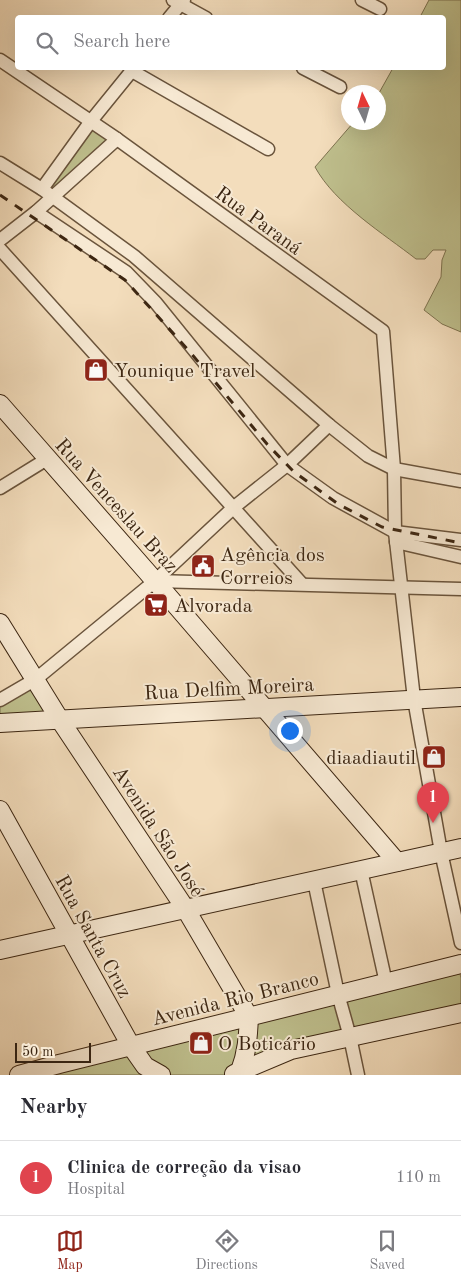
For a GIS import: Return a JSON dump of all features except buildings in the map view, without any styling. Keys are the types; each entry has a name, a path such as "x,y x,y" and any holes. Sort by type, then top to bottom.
{"main road":[{"name":"Rua Venceslau Braz","path":"0,404 397,862"},
{"name":"Avenida São José","path":"0,623 60,720 185,908 249,1017"},
{"name":"Rua Delfim Moreira","path":"0,723 461,697"},
{"name":"Rua Santa Cruz","path":"0,810 131,1046 145,1066 161,1075"},
{"path":"0,950 461,848"},
{"name":"Avenida Rio Branco","path":"19,1075 53,1070 131,1046 461,964"},
{"path":"235,1073 291,1050 461,1013"},
{"path":"235,1073 246,1056 249,1017"}],"street":[{"path":"362,0 380,9"},
{"path":"171,15 179,1 201,15"},
{"name":"Rua Paraná","path":"0,60 117,139 383,331 394,469 396,537 414,699 441,852 461,943"},
{"path":"0,240 36,212 91,121 132,70"},
{"path":"135,70 268,149"},
{"path":"307,70 340,87"},
{"path":"47,193 117,139"},
{"path":"0,163 47,193 134,256 329,425 368,456 394,469 461,481"},
{"path":"36,212 126,272 144,290 287,465 333,498 396,537 461,557"},
{"path":"0,249 302,584"},
{"path":"0,700 36,679 155,581 233,508 287,465 329,425"},
{"path":"0,488 47,459"},
{"path":"396,537 461,540"},
{"path":"155,581 461,589"},
{"path":"361,870 386,983"},
{"path":"314,880 338,994 358,1075"}],"green space":[{"path":"429,0 461,0 461,332 442,324 424,310 441,277 442,260 446,250 433,250 425,259 416,259 347,206 324,181 315,167 347,130 386,130 386,85 383,85 392,70 446,70 446,15 421,15"},
{"path":"93,125 112,140 53,193 46,189"},
{"path":"31,686 55,718 0,721 0,702"},
{"path":"459,970 461,978 461,1011 251,1065 250,1022"},
{"path":"243,1023 247,1052 226,1075 52,1075 51,1072"}],"railway":[{"path":"0,195 125,280 190,352 267,444 293,471 338,504 382,527 461,543"}],"place":[{"name":"Younique Travel","path":"96,370"},
{"name":"Agência dos Correios","path":"203,566"},
{"name":"Alvorada","path":"156,605"},
{"name":"diaadiautil","path":"434,757"},
{"name":"Clinica de correção da visao","path":"433,823"},
{"name":"O Boticário","path":"201,1043"}]}
